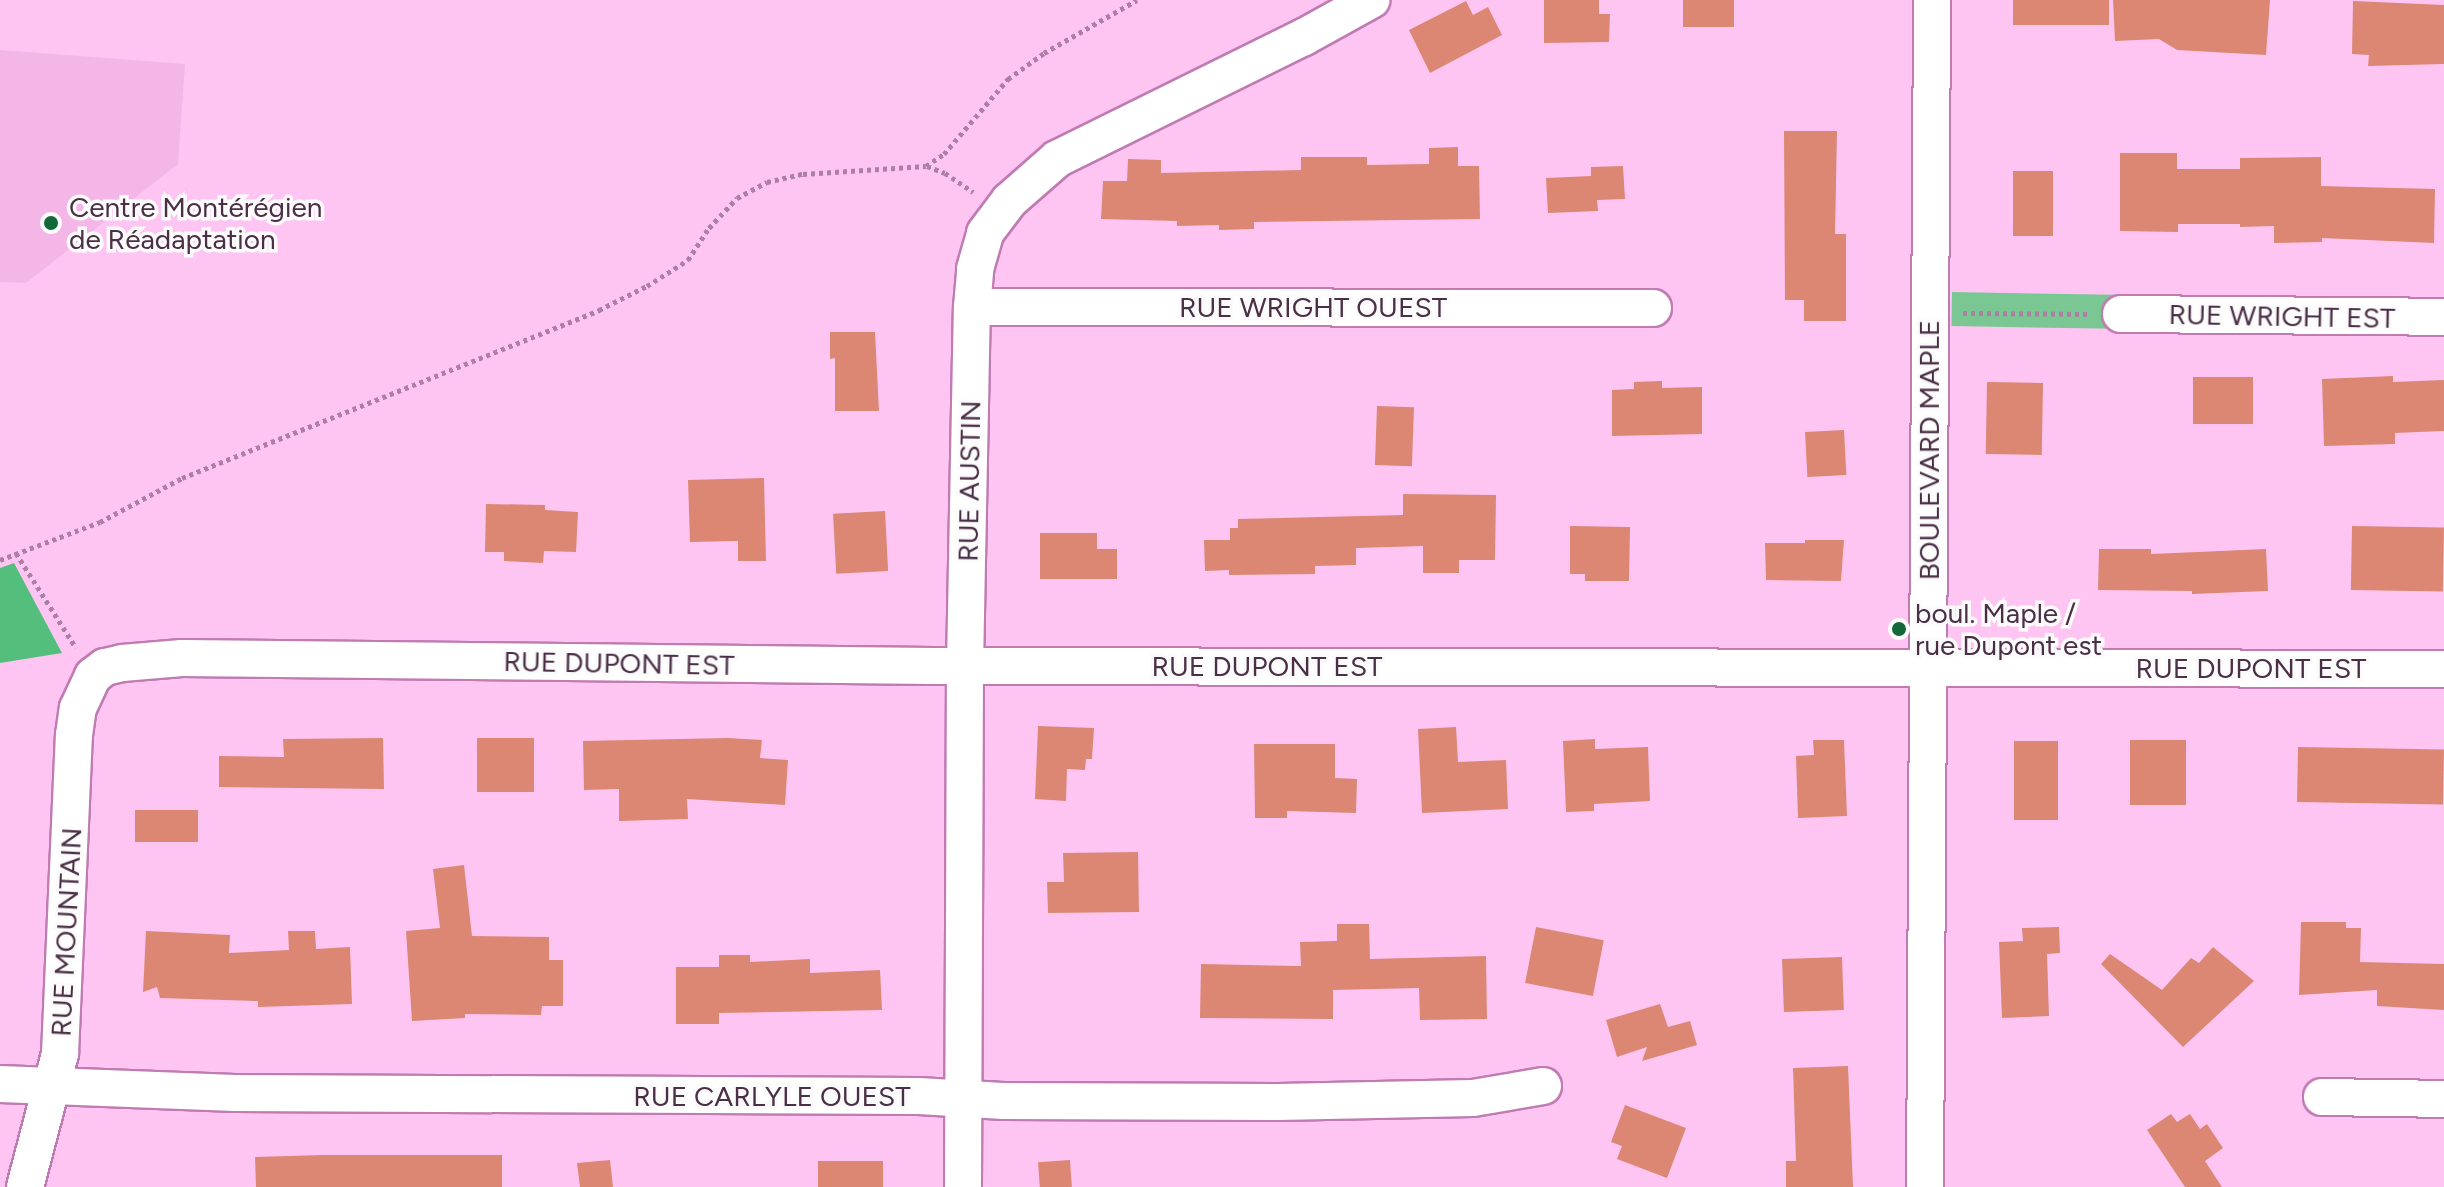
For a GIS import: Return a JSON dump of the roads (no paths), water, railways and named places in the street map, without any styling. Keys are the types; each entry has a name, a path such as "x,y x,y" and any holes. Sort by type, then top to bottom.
{"street":[{"name":"RUE AUSTIN","path":"963,1187 965,666 972,307 979,249 995,217 1025,185 1057,159 1304,37 1371,0"},
{"name":"BOULEVARD MAPLE","path":"1925,1187 1932,0"},
{"name":"RUE WRIGHT OUEST","path":"972,307 1653,308"},
{"name":"RUE WRIGHT EST","path":"2108,314 2444,317"},
{"name":"RUE DUPONT EST","path":"93,676 105,667 122,663 182,658 965,666 2444,669"},
{"name":"RUE MOUNTAIN","path":"25,1187 62,1038 74,735 78,708 93,676"},
{"name":"RUE CARLYLE OUEST","path":"0,1084 251,1093 963,1098 1034,1102 1473,1098 1543,1086"},
{"path":"2322,1097 2444,1099"}],"place":[{"name":"Centre Montérégien de Réadaptation","path":"51,223"},
{"name":"boul. Maple / rue Dupont est","path":"1899,629"}]}
